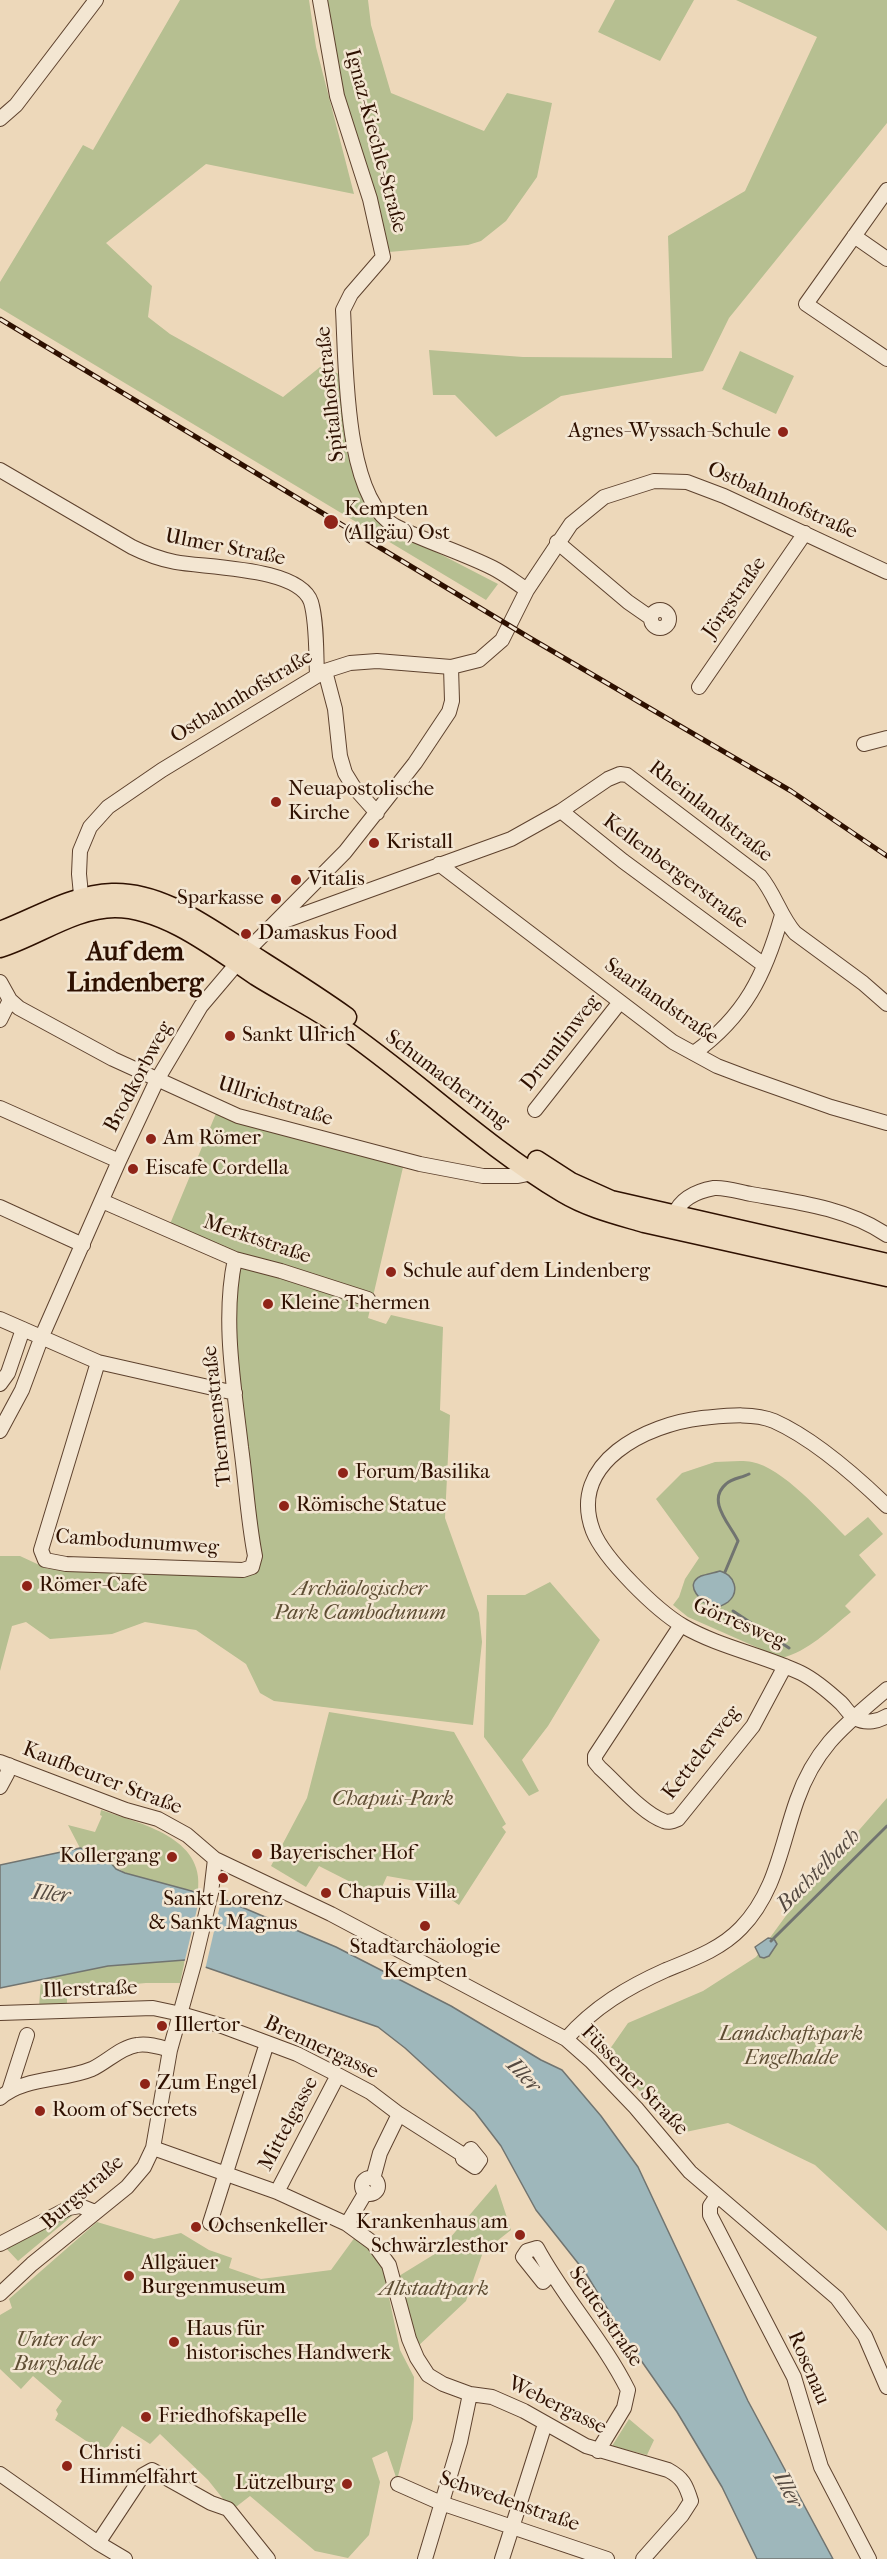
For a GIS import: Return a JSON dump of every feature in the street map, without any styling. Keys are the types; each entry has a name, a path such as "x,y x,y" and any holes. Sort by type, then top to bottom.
{"main road":[{"name":"Schumacherring","path":"0,948 82,905"},
{"name":"Schumacherring","path":"0,931 82,905 152,914 242,957 507,1146 591,1192 611,1200 887,1263"},
{"name":"Schumacherring","path":"507,1146 533,1173 564,1194 606,1212 644,1223 887,1277"}],"street":[{"path":"0,119 15,105 96,0"},
{"name":"Ignaz-Kiechle-Straße","path":"320,0 337,96 369,200 383,257"},
{"path":"887,190 806,304 887,360"},
{"path":"854,236 887,259"},
{"name":"Spitalhofstraße","path":"383,257 351,294 343,310 353,446 371,501 394,526 495,568 527,590"},
{"name":"Ulmer Straße","path":"0,470 152,557 257,573 284,579 297,585 311,603 321,673 335,709 340,756 345,773 353,786 377,813"},
{"name":"Ostbahnhofstraße","path":"82,905 79,874 83,841 90,827 108,807 162,770 321,673 350,663 377,661 451,668 479,660 502,640 527,590 557,542 571,524 604,496 654,481 687,482 749,506 887,572"},
{"name":"Jörgstraße","path":"699,687 805,533"},
{"path":"557,542 628,602 651,618"},
{"name":"Brodkorbweg","path":"0,1431 22,1390 42,1336 157,1080 201,1006 242,957 345,852 415,763 449,712 452,701 451,668"},
{"path":"864,744 887,738"},
{"name":"Rheinlandstraße","path":"272,926 511,838 561,811 608,779 627,774 760,876 795,933 864,983 887,1004"},
{"name":"Kellenbergerstraße","path":"561,811 623,861 764,965"},
{"name":"Saarlandstraße","path":"439,864 673,1042 717,1066 746,1077 831,1107 887,1123"},
{"path":"694,1053 730,1023 746,1004 764,965 782,915"},
{"name":"Ullrichstraße","path":"0,982 10,1000 27,1013 157,1080 238,1116 420,1164 483,1176 518,1176 533,1173"},
{"path":"0,1020 10,1000"},
{"name":"Drumlinweg","path":"535,1110 620,1002"},
{"path":"0,1108 119,1161"},
{"path":"674,1215 689,1195 716,1188 816,1205 871,1224 887,1235"},
{"name":"Merktstraße","path":"102,1201 235,1259 368,1299"},
{"path":"0,1207 82,1245"},
{"name":"Thermenstraße","path":"235,1259 230,1284 235,1393 255,1556 252,1567"},
{"path":"0,1319 98,1362 235,1393"},
{"path":"0,1384 8,1373 23,1329"},
{"name":"Cambodunumweg","path":"98,1362 41,1550 45,1560 66,1564 152,1568 243,1570 252,1567"},
{"name":"Görresweg","path":"854,1718 825,1689 807,1676 681,1625 643,1594 610,1557 593,1531 589,1493 594,1478 613,1454 633,1439 659,1427 687,1420 724,1416 774,1421 843,1467 887,1506"},
{"name":"Kettelerweg","path":"681,1625 595,1756 595,1762 600,1768 652,1815 664,1821 671,1822 678,1819 753,1726 785,1666"},
{"path":"566,2039 582,2021 614,1996 712,1950 740,1930 769,1889 797,1800 810,1770 826,1743 887,1689"},
{"path":"854,1718 870,1722 887,1716"},
{"path":"0,1787 4,1764"},
{"name":"Kaufbeurer Straße","path":"4,1764 126,1810 158,1819 187,1835 215,1858"},
{"name":"Füssener Straße","path":"215,1858 331,1914 566,2039 598,2068 690,2172 837,2298 865,2336 887,2387"},
{"name":"Burgstraße","path":"0,2294 137,2177 153,2148 170,2049 210,1897 215,1858"},
{"name":"Illerstraße","path":"0,2013 153,2008 181,2014"},
{"name":"Brennergasse","path":"181,2014 297,2054 370,2092 399,2114 465,2156"},
{"path":"4,2095 27,2035"},
{"path":"210,2223 267,2043"},
{"path":"4,2095 92,2069 138,2044 170,2049"},
{"name":"Mittelgasse","path":"277,2192 338,2075"},
{"path":"347,2224 366,2192 371,2193 377,2189 377,2184 373,2179 380,2153 399,2114"},
{"name":"Webergasse","path":"153,2148 277,2192 347,2224 376,2245 389,2265 409,2339 428,2375 443,2384 470,2394 492,2397 524,2411 598,2451 668,2470 680,2476 691,2500 644,2559"},
{"name":"Rosenau","path":"717,2196 710,2206 710,2215 794,2377 821,2467 869,2559"},
{"path":"0,2244 69,2208 80,2206 95,2212"},
{"name":"Seuterstraße","path":"527,2251 537,2248 551,2274 618,2369 628,2390 624,2408 598,2451"},
{"path":"425,2559 460,2442 470,2394"},
{"path":"502,2559 545,2424"},
{"path":"98,2543 143,2475 152,2470 211,2503 228,2509 268,2559"},
{"path":"0,2474 98,2543 125,2559"},
{"name":"Schwedenstraße","path":"398,2484 441,2503 607,2559"}],"green space":[{"path":"180,0 309,0 316,47 354,194 206,164 106,243 152,286 148,317 170,334 283,397 320,367 339,374 348,456 360,491 380,523 498,584 486,600 0,308 0,282 83,145 93,150"},
{"path":"325,0 368,0 371,25 391,93 484,131 507,93 552,103 537,177 506,221 481,241 468,245 389,252 342,94"},
{"path":"615,0 694,0 660,61 598,32"},
{"path":"736,0 887,0 887,123 729,318 703,371 561,396 496,437 455,395 433,395 429,350 523,357 672,358 668,236 745,191 817,37"},
{"path":"740,351 794,376 776,414 722,389"},
{"name":"Archäologischer Park Cambodunum","path":"217,1111 404,1163 368,1318 386,1324 391,1315 443,1327 440,1410 450,1415 445,1518 479,1613 482,1642 473,1725 274,1701 260,1693 246,1664 196,1630 145,1622 112,1634 50,1639 26,1622 12,1626 0,1671 0,1556 20,1556 48,1569 245,1575 260,1565 236,1338 236,1284 240,1256 170,1224"},
{"path":"715,1462 752,1462 764,1466 802,1493 845,1536 868,1517 883,1534 859,1555 876,1575 845,1606 851,1612 818,1639 791,1655 781,1658 688,1617 673,1605 679,1597 685,1579 699,1558 656,1499 682,1473"},
{"path":"550,1582 600,1640 548,1726 522,1760 539,1791 529,1796 484,1737 487,1595 525,1595"},
{"name":"Chapuis-Park","path":"329,1712 454,1732 506,1824 502,1827 506,1832 459,1905 427,1883 387,1876 378,1896 319,1866 306,1887 271,1866 307,1798"},
{"name":"Landschaftspark Engelhalde","path":"887,1798 887,2231 815,2165 728,2123 681,2133 605,2056 628,2023 703,1991 756,1957 793,1906"},
{"path":"101,1810 151,1828 181,1845 191,1858 197,1873 198,1891 165,1886 125,1873 93,1850 80,1848 68,1825 95,1832 102,1816 100,1815"},
{"path":"185,1960 180,1983 146,1983 67,1990 67,2006 39,2007 41,1979 108,1966"},
{"name":"Altstadtpark","path":"496,2184 511,2230 483,2252 466,2301 416,2348 399,2276 438,2252"},
{"path":"72,2213 72,2216 18,2261 4,2246"},
{"name":"Unter der Burghalde","path":"97,2222 154,2239 181,2233 209,2250 232,2258 229,2268 261,2279 331,2270 355,2237 381,2259 400,2350 414,2377 413,2419 397,2480 387,2451 372,2458 380,2482 369,2535 348,2558 315,2551 250,2496 232,2510 208,2480 160,2434 150,2444 122,2426 104,2453 55,2420 58,2414 56,2410 62,2401 33,2376 21,2389 0,2369 0,2315 12,2308 9,2299"},
{"path":"629,2419 654,2440 647,2455 612,2446"}],"water":[{"path":"720,1571 729,1576 735,1589 728,1602 713,1608 696,1594 693,1584 701,1576"},
{"name":"Iller","path":"80,1848 104,1855 116,1869 125,1873 225,1900 336,1947 451,2006 541,2060 562,2070 601,2116 638,2167 748,2401 833,2559 757,2559 722,2487 677,2412 624,2336 585,2272 536,2210 501,2146 475,2112 405,2048 378,2027 185,1960 108,1966 0,1988 0,1865"},
{"path":"768,1938 774,1939 777,1944 769,1956 760,1957 755,1947"}],"pier":[{"path":"201,1892 222,1897 205,1970 184,1964"}],"waterway":[{"path":"725,1572 738,1541 722,1512 718,1498 720,1491 728,1482 749,1474"},
{"path":"733,1611 789,1648"},
{"name":"Bachtelbach","path":"771,1941 887,1826"}],"railway":[{"path":"0,319 530,638 791,791 887,856"}],"place":[{"name":"Agnes-Wyssach-Schule","path":"783,432"},
{"name":"Kempten (Allgäu) Ost","path":"331,522"},
{"name":"Neuapostolische Kirche","path":"276,802"},
{"name":"Kristall","path":"374,843"},
{"name":"Vitalis","path":"296,880"},
{"name":"Sparkasse","path":"276,899"},
{"name":"Damaskus Food","path":"246,934"},
{"name":"Sankt Ulrich","path":"230,1036"},
{"name":"Am Römer","path":"151,1139"},
{"name":"Eiscafe Cordella","path":"133,1169"},
{"name":"Schule auf dem Lindenberg","path":"391,1272"},
{"name":"Kleine Thermen","path":"268,1304"},
{"name":"Forum/Basilika","path":"343,1473"},
{"name":"Römische Statue","path":"284,1506"},
{"name":"Römer-Cafe","path":"27,1586"},
{"name":"Bayerischer Hof","path":"257,1854"},
{"name":"Kollergang","path":"172,1857"},
{"name":"Sankt Lorenz & Sankt Magnus","path":"223,1878"},
{"name":"Chapuis Villa","path":"326,1893"},
{"name":"Stadtarchäologie Kempten","path":"425,1926"},
{"name":"Illertor","path":"162,2026"},
{"name":"Zum Engel","path":"145,2084"},
{"name":"Room of Secrets","path":"40,2111"},
{"name":"Ochsenkeller","path":"196,2227"},
{"name":"Krankenhaus am Schwärzlesthor","path":"520,2235"},
{"name":"Allgäuer Burgenmuseum","path":"129,2276"},
{"name":"Haus für historisches Handwerk","path":"174,2342"},
{"name":"Friedhofskapelle","path":"146,2417"},
{"name":"Christi Himmelfahrt","path":"67,2466"},
{"name":"Lützelburg","path":"347,2484"}],"district":[{"name":"Auf dem Lindenberg","path":"135,968"}]}
